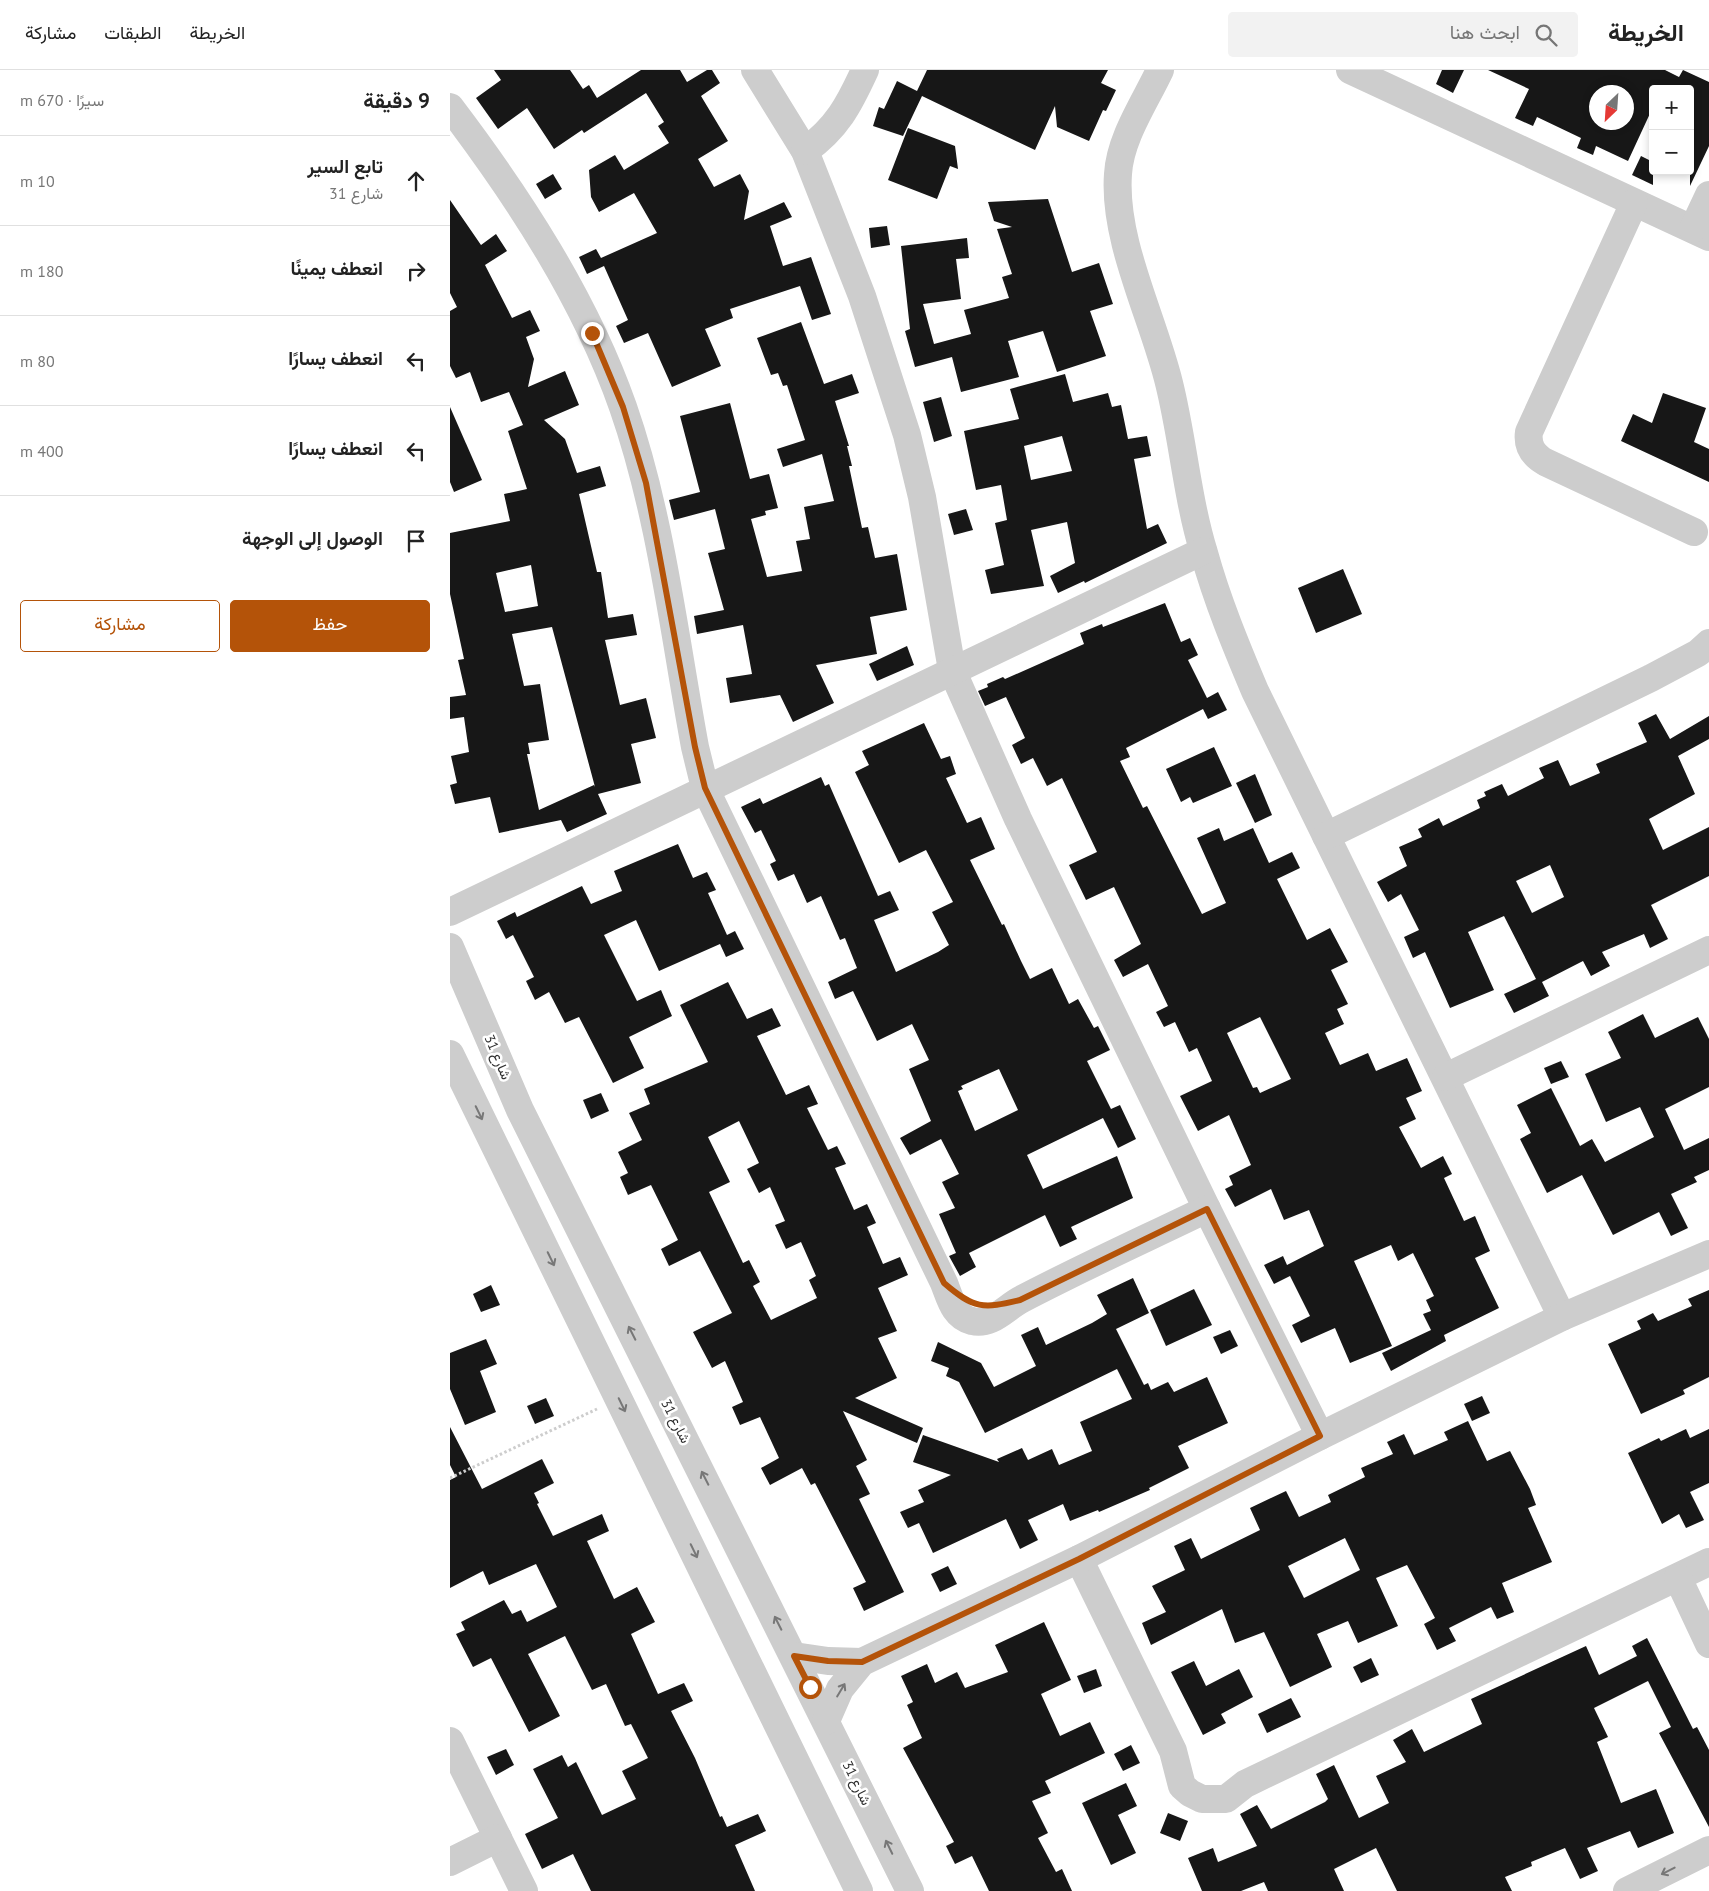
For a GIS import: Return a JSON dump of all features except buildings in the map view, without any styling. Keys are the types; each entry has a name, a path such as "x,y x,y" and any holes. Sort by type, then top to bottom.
{"street":[{"path":"754,70 805,152 862,296 907,436 922,497 952,670 1018,819 1207,1209 1320,1436"},
{"path":"805,152 836,125 847,108 865,70"},
{"path":"1160,70 1125,143 1118,173 1118,205 1124,237 1169,382 1203,551 1226,620 1255,691 1446,1077 1562,1317"},
{"path":"1350,70 1701,233 1709,195"},
{"path":"450,107 482,150 555,263 592,333 623,407 646,483 695,747 705,788 956,1310 962,1317 972,1321 991,1320 1020,1300 1207,1209"},
{"path":"1634,202 1529,432 1528,438 1533,452 1545,462 1694,532"},
{"path":"450,912 705,788 1203,551"},
{"path":"1326,836 1651,678 1698,653 1709,643"},
{"name":"شارع 31","path":"450,947 520,1110 910,1891"},
{"path":"1446,1077 1709,950"},
{"path":"450,994 458,1003 520,1110"},
{"path":"454,1065 859,1891"},
{"path":"826,1721 840,1690 862,1662 1079,1559 1320,1436 1562,1317 1709,1254"},
{"path":"1079,1559 1173,1752 1182,1786 1190,1793 1202,1799 1226,1798 1245,1784 1709,1562"},
{"path":"1678,1578 1709,1644"},
{"path":"794,1656 828,1661 862,1662"},
{"path":"450,1741 524,1891"},
{"path":"450,1862 498,1838"},
{"path":"1628,1891 1709,1850"}],"path":[{"path":"450,1478 619,1399"}],"route":[{"path":"592,333 623,407 646,483 695,747 705,788 944,1283 960,1297 978,1306 988,1307 1020,1300 1207,1209 1320,1436 1079,1559 862,1662 828,1661 794,1656 810,1687"}]}
